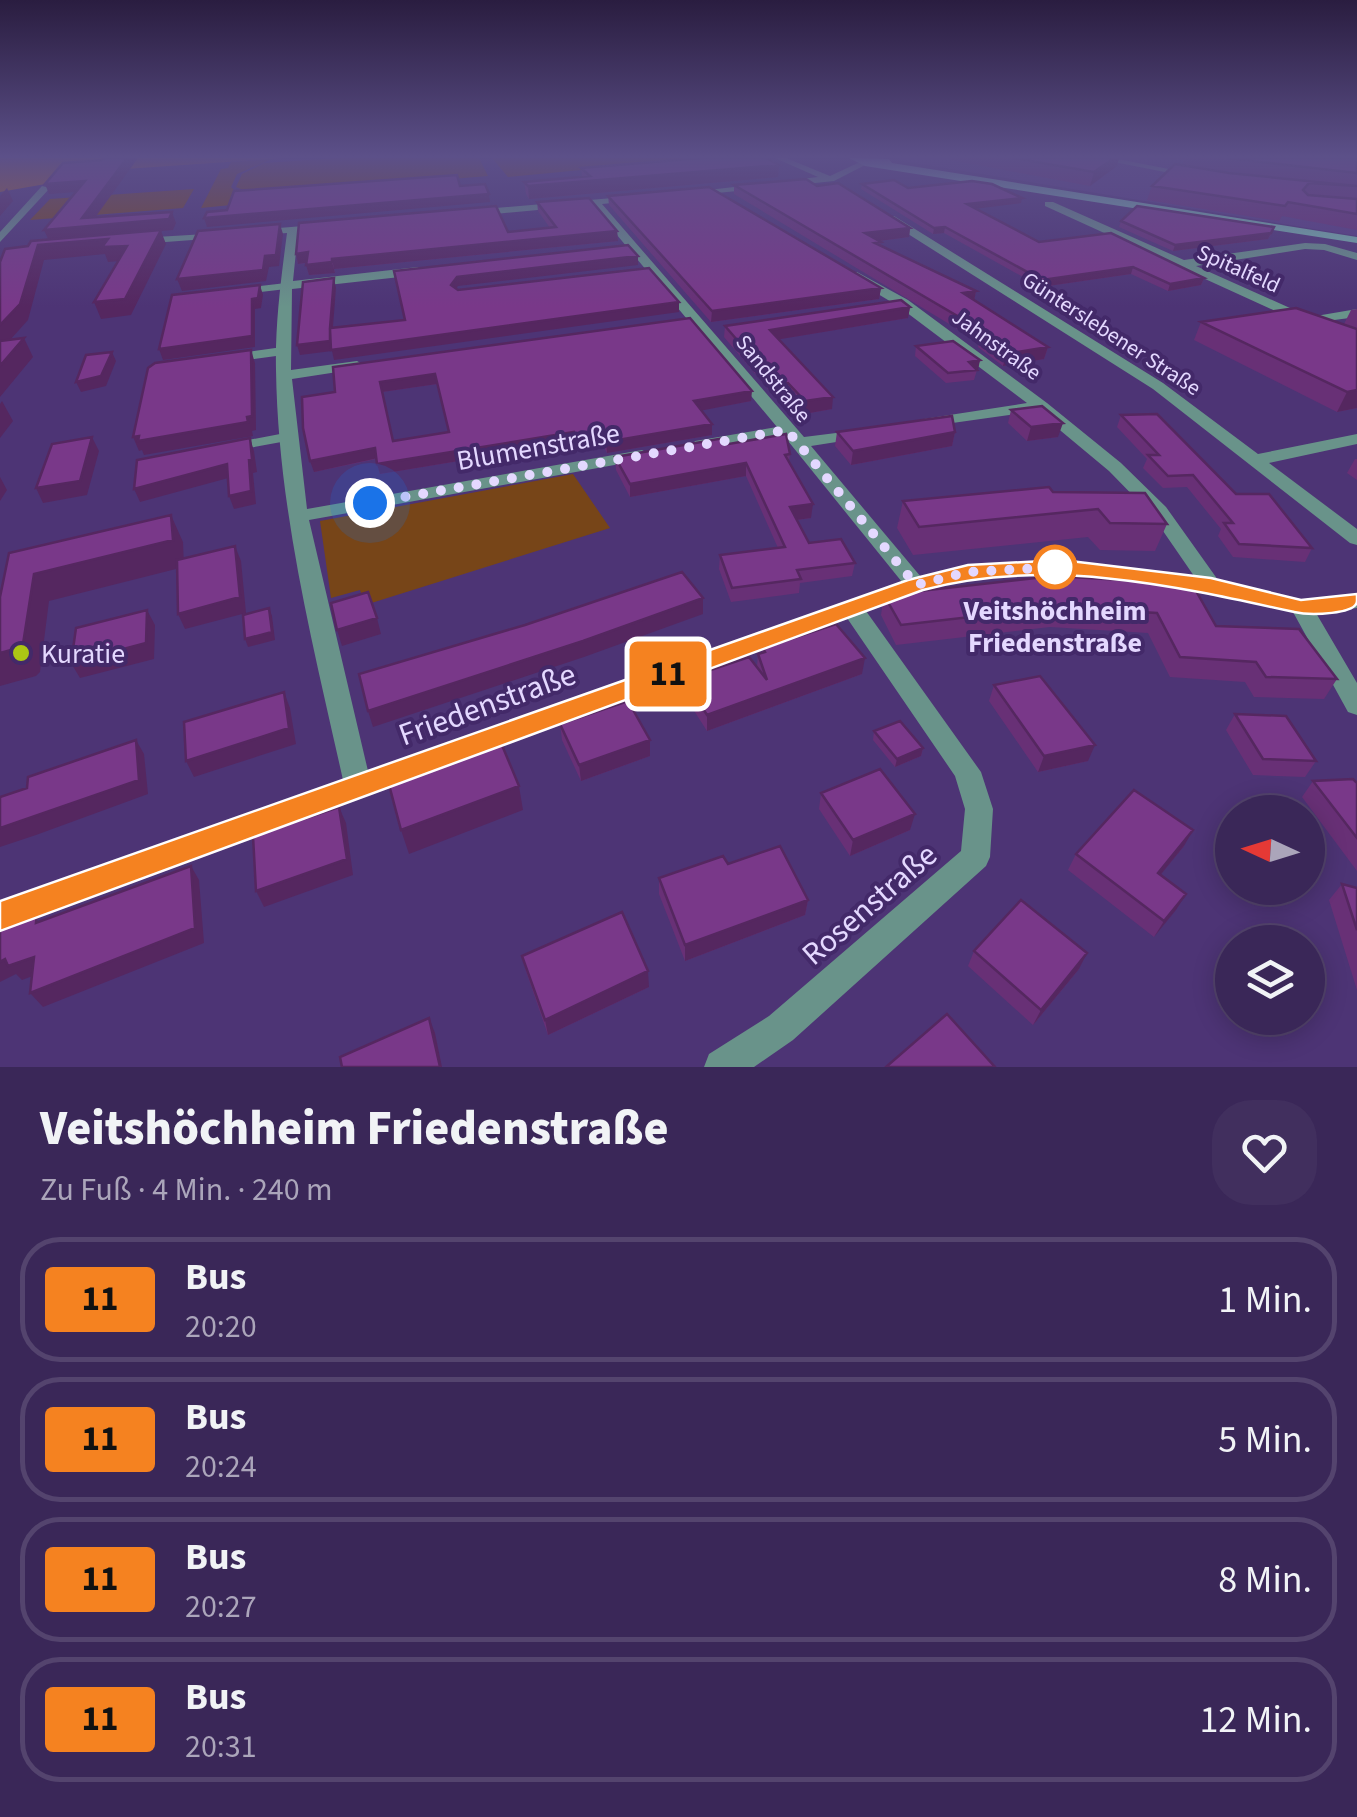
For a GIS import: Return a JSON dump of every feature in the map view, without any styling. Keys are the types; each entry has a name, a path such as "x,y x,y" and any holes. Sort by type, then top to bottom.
{"street":[{"path":"0,239 5,226 25,208"},
{"path":"463,214 531,208"},
{"name":"Sandstraße","path":"600,208 702,324 916,585"},
{"name":"Günterslebener Straße","path":"875,208 1158,386 1357,540"},
{"name":"Spitalfeld","path":"1057,208 1341,336"},
{"path":"1166,208 1357,240"},
{"path":"247,232 331,226"},
{"path":"293,229 283,351 286,437 299,516 358,785"},
{"path":"133,242 228,234"},
{"path":"614,248 634,246"},
{"path":"1182,264 1305,246 1337,249 1357,257"},
{"name":"Jahnstraße","path":"837,264 903,303 1042,406 1115,467 1159,510 1211,584"},
{"path":"286,286 440,268"},
{"path":"883,306 903,303"},
{"path":"1309,321 1357,313"},
{"path":"676,321 727,328"},
{"path":"284,375 382,362"},
{"path":"911,426 1042,406"},
{"name":"Blumenstraße","path":"299,516 667,451 793,436 874,432"},
{"path":"1257,460 1357,440"},
{"name":"Friedenstraße","path":"0,916 916,585 968,572 1062,567 1211,584 1301,607 1357,601"},
{"path":"1301,607 1357,705"},
{"name":"Rosenstraße","path":"722,1067 781,1028 975,857 979,809 967,772 852,608"}],"lane":[{"path":"634,272 654,270"},
{"path":"247,290 286,286"},
{"path":"226,359 283,351"},
{"path":"228,448 286,437"}],"shaded area":[{"path":"42,208 183,208 183,208 30,220"},
{"path":"1186,208 1357,208 1357,236"},
{"path":"573,474 610,528 365,605 360,590 331,598 320,521"}],"building":[{"path":"63,208 90,208 82,218 172,212 169,219 44,230"},
{"path":"325,208 204,218 207,212"},
{"path":"497,208 508,232 556,227 541,208 597,208 617,231 332,259 306,265 308,252 296,254 299,223"},
{"path":"619,208 744,208 881,288 712,311"},
{"path":"773,208 878,208 910,228 865,233 881,242 875,243 976,291 963,293 1048,347 1006,354 980,335 988,334"},
{"path":"901,208 974,208 1039,242 1111,233 1204,278 1170,284 1133,267 1042,280 945,227 934,228"},
{"path":"1135,208 1149,208 1274,227 1271,233 1175,245 1121,221"},
{"path":"1321,208 1357,208 1357,214"},
{"path":"280,224 276,255 265,256 263,270 177,279 198,231"},
{"path":"161,230 125,299 94,302 127,246 102,247 108,239 38,245 20,304 0,325 0,262 5,249 28,246 31,241"},
{"path":"628,245 638,256 457,277 451,285 458,290 649,268 679,302 331,350 330,329 330,341 297,345 303,282 334,278 330,328 405,320 394,271"},
{"path":"260,285 258,298 252,299 252,336 159,349 172,295"},
{"path":"901,300 910,307 770,330 833,397 805,401 788,383 776,385 725,326"},
{"path":"1296,308 1357,329 1357,390 1347,392 1201,322"},
{"path":"690,318 752,391 694,401 712,424 606,442 603,436 577,440 574,432 377,464 375,448 310,461 302,397 335,392 333,367","holes":["435,374 449,432 393,441 380,382"]},
{"path":"24,338 0,366 0,341"},
{"path":"953,341 980,360 969,362 977,370 948,373 916,346"},
{"path":"251,350 252,416 247,417 248,422 138,441 139,436 133,437 148,368 155,363"},
{"path":"112,352 101,376 76,382 86,355"},
{"path":"1042,406 1063,423 1031,427 1011,410"},
{"path":"1157,414 1236,494 1269,494 1312,548 1239,544 1224,523 1233,523 1193,475 1168,476 1148,455 1159,455 1121,415"},
{"path":"952,416 955,432 853,451 837,432"},
{"path":"786,434 790,454 785,455 813,504 790,507 809,543 841,539 855,563 797,570 801,579 732,588 720,555 785,547 746,463 630,484 615,457 724,438 729,444"},
{"path":"92,437 80,481 36,488 52,444"},
{"path":"250,438 251,491 229,496 227,464 134,489 137,460"},
{"path":"1049,487 1053,492 1145,493 1167,524 1110,523 1098,509 919,527 903,501"},
{"path":"171,515 173,540 34,574 23,644 0,653 0,597 9,553"},
{"path":"235,546 240,597 178,614 177,560"},
{"path":"682,572 703,598 368,711 359,674 525,625"},
{"path":"1053,576 1192,584 1216,626 1299,629 1337,679 1266,677 1256,662 1180,657 1157,613 1057,607 901,625 884,595"},
{"path":"368,592 377,618 337,630 331,603"},
{"path":"269,608 272,632 245,639 243,615"},
{"path":"147,610 146,643 71,663 76,628"},
{"path":"836,624 865,658 707,715 684,679 749,657 767,680 758,654 765,652 763,648"},
{"path":"1040,676 1095,745 1044,756 994,685"},
{"path":"284,692 289,728 186,761 184,722"},
{"path":"628,701 650,740 579,765 560,724"},
{"path":"1235,714 1286,716 1316,761 1263,759"},
{"path":"900,721 923,748 897,759 874,731"},
{"path":"499,738 519,786 401,830 387,777"},
{"path":"136,740 139,780 0,828 0,797 27,788 28,777"},
{"path":"880,769 915,814 853,840 821,793"},
{"path":"1353,779 1357,783 1357,838 1325,795 1313,781"},
{"path":"1134,790 1193,830 1158,873 1186,894 1164,921 1076,854"},
{"path":"339,807 347,859 256,891 253,836"},
{"path":"780,846 808,900 685,945 659,878 723,856 728,864"},
{"path":"191,866 195,928 30,993 34,957 8,966 5,959 0,962 0,928 37,914 36,923"},
{"path":"1342,884 1357,888 1357,930"},
{"path":"1021,900 1087,953 1041,1010 974,951"},
{"path":"622,912 648,971 545,1020 522,956"},
{"path":"947,1014 995,1067 886,1067"},
{"path":"429,1018 440,1067 342,1067 340,1057"}],"bus line":[{"name":"11","path":"0,916 916,585 968,572 1062,567 1211,584 1301,607 1357,601"}],"place":[{"name":"Veitshöchheim Friedenstraße","path":"1055,567"},
{"name":"Kuratie","path":"21,653"}],"route":[{"path":"370,503 787,430 916,585 968,572 1062,567 1055,567"}]}
